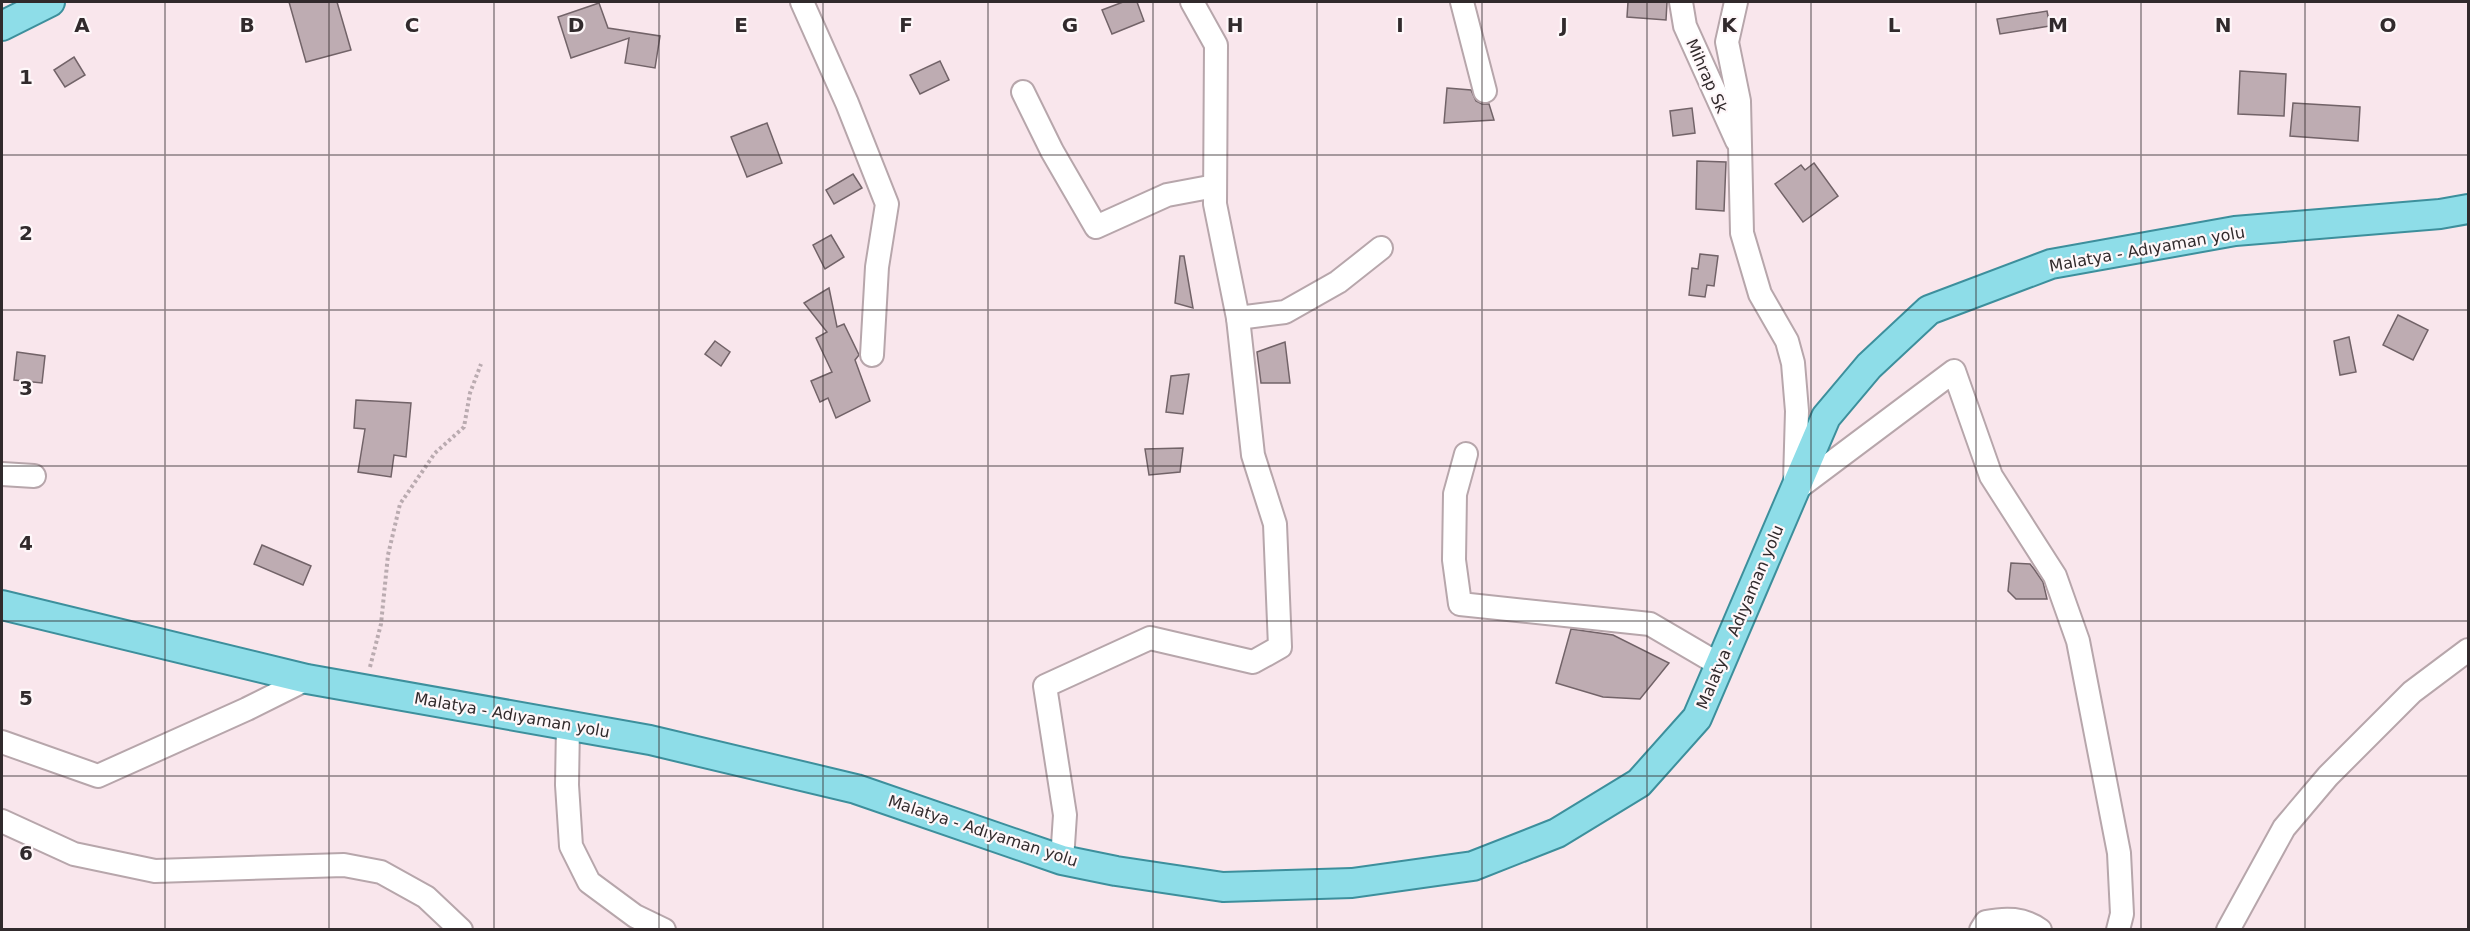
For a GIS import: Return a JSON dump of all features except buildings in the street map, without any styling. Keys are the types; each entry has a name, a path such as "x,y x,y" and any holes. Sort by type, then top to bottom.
{"main road":[{"path":"2,26 50,2"},
{"name":"Malatya - Adıyaman yolu","path":"2,605 307,679 650,740 856,789 1062,860 1116,872 1224,887 1352,883 1473,866 1557,833 1639,783 1697,718 1826,417 1869,366 1929,310 2051,264 2235,231 2440,214 2469,209"}],"street":[{"path":"802,2 847,103 887,204 877,267 872,355"},
{"path":"1062,860 1065,815 1045,686 1150,638 1253,662 1280,647 1275,524 1253,455 1238,318 1215,204 1216,45 1192,2"},
{"path":"1462,2 1485,91"},
{"name":"Mihrap Sk","path":"1681,2 1685,26 1741,149"},
{"path":"1736,2 1727,42 1739,101 1742,233 1760,294 1787,341 1793,363 1797,411 1795,490"},
{"path":"1023,92 1052,151 1096,227 1167,195 1215,186"},
{"path":"1238,318 1285,312 1338,282 1381,248"},
{"path":"1795,490 1954,371 1991,476 2055,576 2078,641 2119,853 2122,914 2118,930"},
{"path":"1466,454 1455,494 1454,560 1460,604 1650,624 1720,665"},
{"path":"2,474 34,476"},
{"path":"2228,930 2284,828 2328,776 2412,692 2469,650"},
{"path":"2,742 98,776 247,709 307,679"},
{"path":"568,725 567,785 571,846 589,882 635,916 664,930"},
{"path":"2,821 74,854 155,872 344,865 381,872 426,897 461,930"},
{"path":"1982,930 1986,922 2004,918 2031,923 2040,930"}],"path":[{"path":"364,688 381,624 388,555 400,504 435,453 464,427 470,393 481,364"}]}
